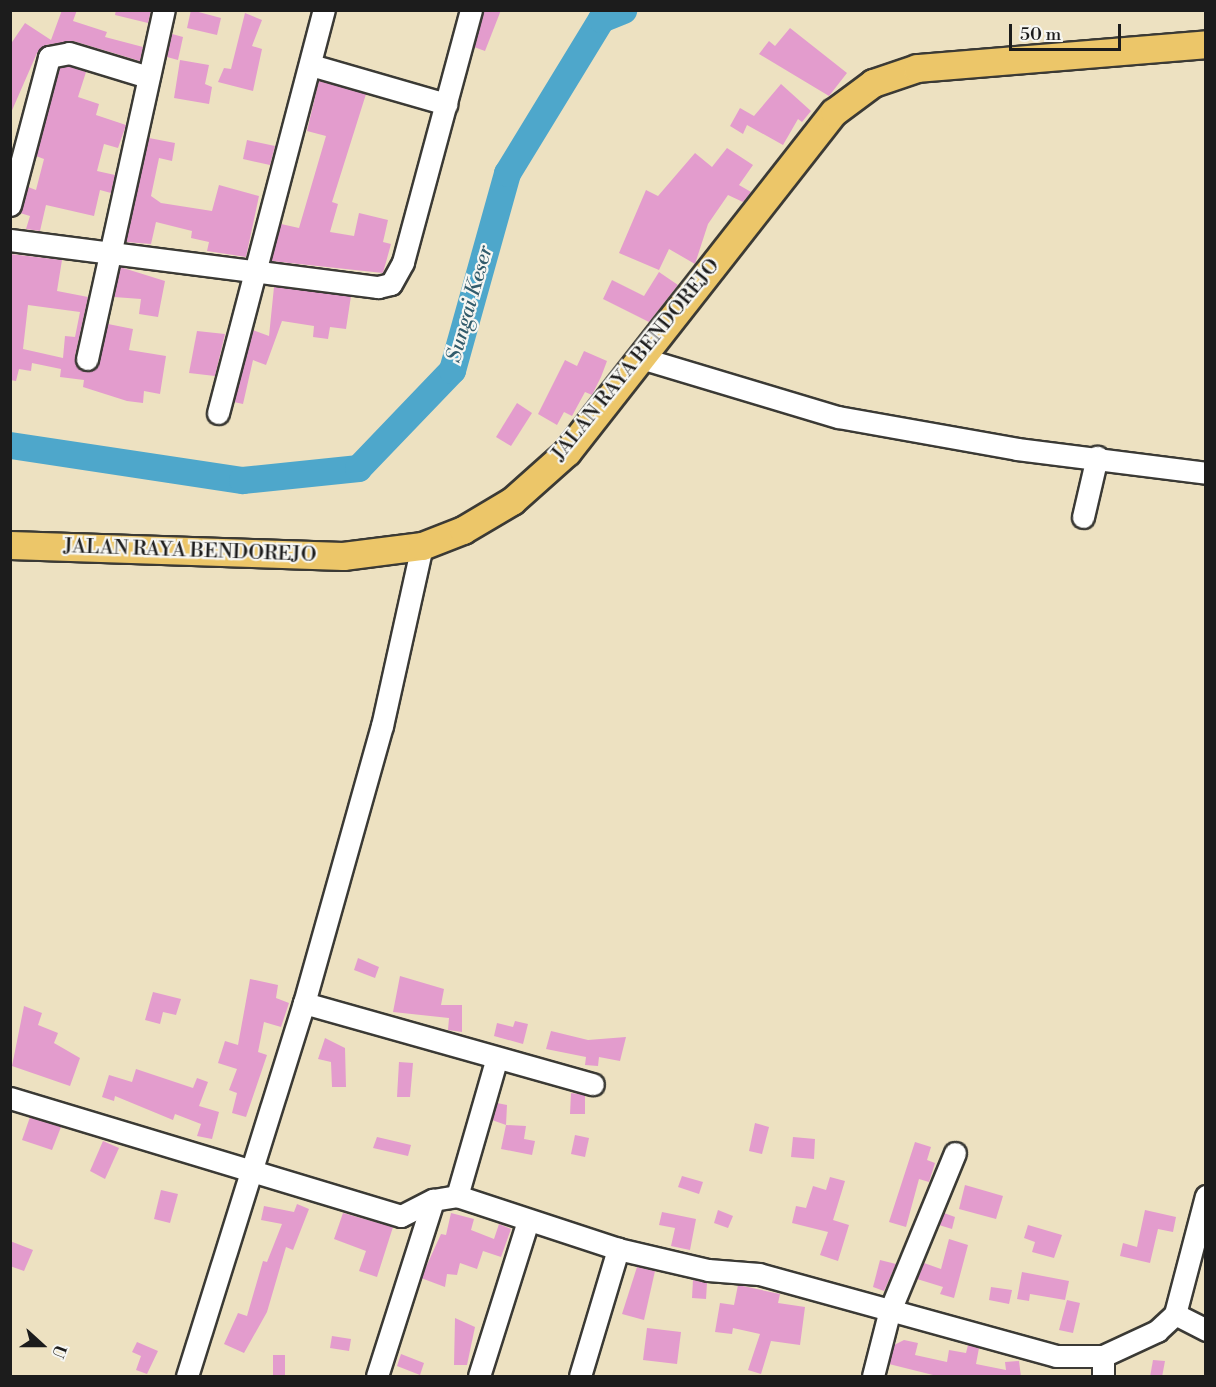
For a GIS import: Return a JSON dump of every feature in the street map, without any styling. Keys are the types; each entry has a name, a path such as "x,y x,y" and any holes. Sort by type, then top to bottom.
{"main road":[{"name":"JALAN RAYA BENDOREJO","path":"10,545 343,556 422,546 512,501 567,452 834,112 873,83 917,68 1206,44"}],"street":[{"path":"87,359 164,10"},
{"path":"218,413 324,10"},
{"path":"10,240 112,254 258,268 378,287 391,284 403,262 471,10"},
{"path":"10,205 50,57 69,53 148,77"},
{"path":"311,65 446,104"},
{"path":"641,357 838,417 1017,449 1097,457 1206,473"},
{"path":"1083,517 1097,457"},
{"path":"187,1377 304,1003 382,726 422,546"},
{"path":"304,1003 496,1061 593,1084"},
{"path":"457,1196 496,1061"},
{"path":"10,1098 249,1174 400,1216 434,1200 457,1196 618,1249 708,1270 759,1274 889,1313 1103,1366 1158,1331 1174,1314 1206,1196"},
{"path":"873,1377 889,1313 955,1153"},
{"path":"377,1377 434,1200"},
{"path":"480,1377 528,1221"},
{"path":"580,1377 618,1249"},
{"path":"1174,1314 1206,1330"}],"building":[{"path":"62,10 77,10 73,21 107,32 105,37 143,47 140,61 73,41 46,45 37,53 10,115 10,45 25,23 51,40"},
{"path":"116,10 151,10 148,23 115,15"},
{"path":"191,10 221,18 217,35 187,28"},
{"path":"483,10 501,10 485,51 474,47"},
{"path":"245,13 262,20 252,46 262,49 253,91 218,82 224,68 231,69"},
{"path":"790,28 847,73 829,96 759,54 769,41 775,46"},
{"path":"172,34 183,37 178,60 167,57"},
{"path":"180,60 209,65 205,84 212,87 209,104 174,98"},
{"path":"68,66 86,72 78,97 99,104 96,115 126,125 118,148 104,144 97,171 115,175 111,193 100,190 94,216 46,205 40,231 26,229 30,216 20,213 28,187 36,190 44,159 36,156 59,68"},
{"path":"319,80 366,94 332,202 338,204 330,232 354,236 359,213 388,220 383,242 391,244 383,273 271,261 281,224 299,228 326,136 307,131"},
{"path":"781,84 811,111 802,122 798,119 783,145 747,125 743,134 730,126 740,108 754,116"},
{"path":"149,138 175,143 172,161 159,158 151,196 161,203 212,211 219,185 259,196 246,257 207,251 209,242 191,238 192,231 156,222 151,244 126,242"},
{"path":"247,140 275,146 270,165 243,159"},
{"path":"727,148 753,165 739,185 751,192 743,202 728,195 708,224 695,264 669,249 659,270 619,253 646,190 658,196 695,153 712,167"},
{"path":"10,254 62,260 57,291 88,297 75,356 78,368 97,367 108,324 133,329 129,350 166,356 160,394 144,391 143,403 127,401 83,387 84,380 60,377 61,369 32,363 31,371 19,369 16,381 10,380","holes":["28,305 80,312 75,337 65,336 63,358 23,349"]},
{"path":"120,267 165,281 158,317 139,314 141,299 114,297"},
{"path":"659,272 678,285 649,322 603,299 612,280 644,296"},
{"path":"274,287 351,296 346,329 330,327 328,339 313,337 314,326 282,321 266,365 253,360 243,404 234,402 253,330 269,336"},
{"path":"197,331 225,334 215,376 189,373"},
{"path":"584,351 607,361 592,395 585,392 572,416 564,412 557,425 538,414 565,360 577,366"},
{"path":"517,403 532,413 511,446 496,437"},
{"path":"358,958 379,967 375,978 354,970"},
{"path":"400,976 444,989 441,1005 462,1005 462,1032 448,1030 449,1018 393,1012"},
{"path":"250,979 278,985 276,998 289,1003 281,1027 264,1022 258,1052 267,1055 246,1117 232,1113 237,1093 229,1090 237,1069 218,1063 225,1041 238,1045"},
{"path":"153,992 181,999 176,1015 163,1012 160,1024 145,1020"},
{"path":"24,1006 42,1013 38,1025 58,1033 54,1043 80,1058 70,1086 12,1066"},
{"path":"515,1021 528,1024 523,1044 494,1036 497,1023 513,1027"},
{"path":"551,1031 588,1040 626,1037 620,1061 599,1057 598,1066 585,1065 586,1057 546,1049"},
{"path":"325,1038 345,1048 346,1087 332,1087 331,1062 318,1059"},
{"path":"399,1062 413,1063 410,1097 397,1097"},
{"path":"136,1069 193,1088 197,1078 208,1082 199,1106 219,1112 212,1139 197,1136 201,1124 175,1114 173,1120 115,1096 114,1101 102,1097 109,1075 132,1082"},
{"path":"571,1093 585,1095 585,1114 570,1114"},
{"path":"497,1103 507,1105 506,1125 492,1120"},
{"path":"30,1117 61,1127 52,1150 22,1140"},
{"path":"755,1123 769,1127 762,1154 749,1151"},
{"path":"506,1125 526,1126 524,1139 535,1141 532,1155 501,1149"},
{"path":"575,1135 589,1138 585,1157 571,1154"},
{"path":"377,1137 411,1145 408,1156 373,1148"},
{"path":"793,1137 815,1139 814,1159 791,1157"},
{"path":"103,1141 119,1148 105,1179 90,1171"},
{"path":"915,1142 931,1147 927,1160 935,1163 929,1182 919,1179 906,1227 889,1222"},
{"path":"682,1176 703,1182 699,1194 678,1187"},
{"path":"830,1177 845,1181 833,1220 849,1225 838,1261 820,1255 828,1232 792,1223 796,1206 806,1208 813,1186 826,1190"},
{"path":"965,1185 1003,1196 996,1219 959,1209"},
{"path":"161,1190 178,1194 170,1223 154,1219"},
{"path":"297,1204 309,1209 293,1250 286,1247 267,1312 244,1353 224,1344 238,1313 247,1316 263,1261 267,1262 282,1224 261,1220 264,1206 294,1212"},
{"path":"718,1210 733,1216 728,1228 714,1223"},
{"path":"1145,1210 1176,1217 1173,1232 1158,1229 1150,1263 1120,1256 1123,1243 1137,1247"},
{"path":"662,1212 696,1219 690,1250 671,1246 675,1228 659,1225"},
{"path":"343,1213 393,1227 377,1277 359,1271 366,1251 334,1239"},
{"path":"451,1213 474,1219 471,1230 494,1239 499,1224 511,1229 501,1257 483,1251 477,1269 460,1263 457,1275 447,1274 445,1287 421,1278 441,1234 446,1235"},
{"path":"944,1213 955,1217 952,1229 939,1225"},
{"path":"1028,1225 1062,1235 1054,1258 1032,1252 1035,1242 1024,1238"},
{"path":"949,1239 968,1245 954,1298 940,1294 943,1287 917,1279 924,1263 941,1269"},
{"path":"10,1241 33,1250 24,1271 10,1266"},
{"path":"880,1260 896,1264 884,1291 873,1287"},
{"path":"637,1267 655,1271 644,1320 622,1314"},
{"path":"1022,1272 1069,1281 1065,1300 1030,1294 1029,1301 1017,1299"},
{"path":"693,1280 707,1283 706,1299 692,1298"},
{"path":"738,1285 780,1294 778,1303 805,1307 800,1345 771,1341 761,1374 748,1370 760,1334 733,1328 732,1334 715,1332 720,1303 734,1305"},
{"path":"991,1287 1012,1290 1009,1304 989,1300"},
{"path":"1067,1300 1080,1303 1073,1333 1059,1330"},
{"path":"455,1318 475,1327 467,1365 454,1365"},
{"path":"647,1328 681,1332 677,1364 643,1360"},
{"path":"332,1336 351,1339 349,1351 330,1348"},
{"path":"904,1340 918,1343 915,1355 947,1362 949,1350 966,1353 968,1345 979,1348 976,1364 1006,1370 1005,1362 1019,1361 1021,1377 941,1377 889,1364 894,1345"},
{"path":"137,1342 158,1351 147,1374 136,1370 141,1356 132,1352"},
{"path":"401,1354 424,1363 420,1375 397,1366"},
{"path":"273,1355 285,1355 285,1377 273,1377"},
{"path":"1153,1360 1165,1361 1162,1377 1150,1377"}],"waterway":[{"name":"Sungai Keser","path":"10,445 242,480 358,468 452,370 507,173 601,19 623,10"}]}
